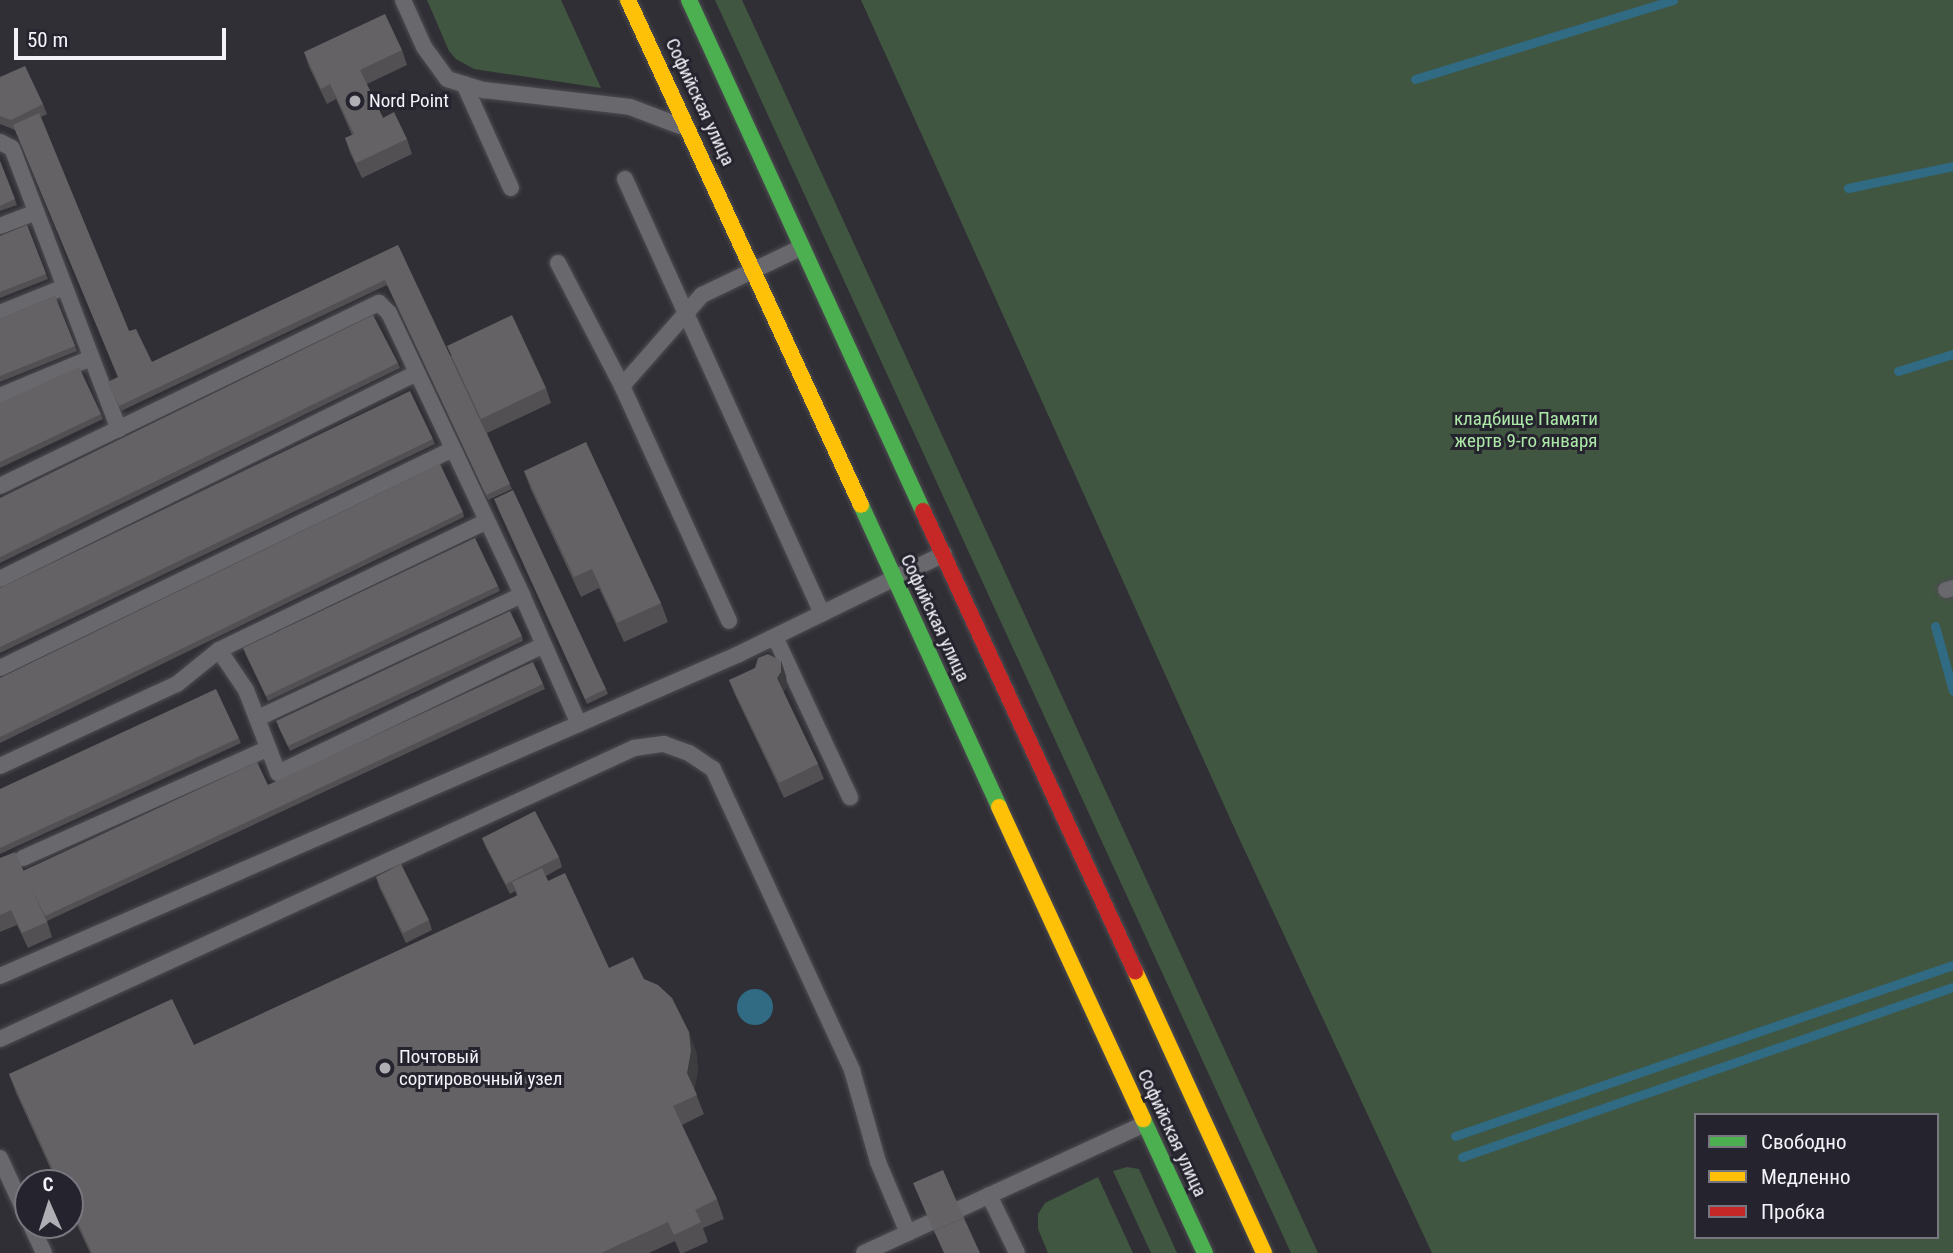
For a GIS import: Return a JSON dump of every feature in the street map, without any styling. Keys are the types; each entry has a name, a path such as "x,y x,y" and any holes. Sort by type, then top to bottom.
{"main road":[{"name":"Софийская улица","path":"628,0 1205,1253"},
{"name":"Софийская улица","path":"688,0 1264,1253"}],"lane":[{"path":"403,0 424,47 447,79 484,90 630,107 690,130"},
{"path":"464,84 511,188"},
{"path":"0,142 12,148 118,429"},
{"path":"625,179 822,613"},
{"path":"0,226 36,212"},
{"path":"622,386 702,295 802,246"},
{"path":"558,263 622,386 729,621"},
{"path":"0,313 64,287"},
{"path":"0,486 379,303 389,313 522,594 579,724"},
{"path":"0,396 91,358"},
{"path":"0,579 417,373"},
{"path":"0,668 453,449"},
{"path":"0,766 177,684 219,650 487,521"},
{"path":"0,976 775,637 944,554"},
{"path":"258,718 522,594"},
{"path":"775,637 850,797"},
{"path":"219,650 246,690 278,773 544,645"},
{"path":"0,1040 634,748 664,744 689,752 713,769 852,1070 878,1162 908,1233"},
{"path":"23,858 267,749"},
{"path":"864,1253 1144,1124"},
{"path":"0,1158 14,1188"},
{"path":"989,1195 1017,1253"}],"green space":[{"path":"427,0 561,0 601,88 474,69 456,59 449,51"},
{"path":"715,0 742,0 1318,1253 1291,1253"},
{"name":"кладбище Памяти жертв 9-го января","path":"861,0 1953,0 1953,1253 1432,1253 1238,836"},
{"path":"1127,1167 1139,1169 1177,1253 1151,1253 1113,1171"},
{"path":"1098,1177 1133,1253 1048,1253 1038,1229 1038,1214 1045,1203"}],"water":[{"path":"755,989 768,994 773,1007 768,1020 755,1025 742,1020 737,1007 742,994"}],"building":[{"name":"Nord Point","path":"385,14 402,50 360,70 383,118 394,112 407,139 356,163 345,138 354,134 330,84 321,89 304,52"},
{"path":"25,66 43,104 11,120 0,116 0,77"},
{"path":"39,113 129,331 136,329 152,362 398,245 510,484 486,495 385,280 119,406 108,382 118,377 13,125"},
{"path":"0,161 15,199 0,206"},
{"path":"27,225 46,274 0,292 0,236"},
{"path":"55,296 75,346 0,376 0,319"},
{"path":"373,315 398,363 0,557 0,498"},
{"path":"512,315 546,388 481,419 447,346"},
{"path":"79,367 101,414 0,462 0,403"},
{"path":"410,391 433,439 0,647 0,588"},
{"path":"586,442 661,603 617,623 592,569 574,577 524,471"},
{"path":"440,464 463,512 0,737 0,678"},
{"path":"513,490 606,689 585,699 494,499"},
{"path":"475,538 498,586 266,696 243,648"},
{"path":"510,611 522,636 288,746 276,721"},
{"path":"768,654 781,661 781,672 777,678 818,764 779,783 729,680 755,668 758,658"},
{"path":"533,662 543,684 45,916 23,871 257,762 268,785"},
{"path":"216,689 239,738 0,848 0,789"},
{"path":"535,811 559,857 506,884 482,838"},
{"path":"15,852 47,922 22,933 11,910 0,915 0,858"},
{"path":"401,864 429,920 403,933 376,877"},
{"name":"Почтовый сортировочный узел","path":"542,868 548,881 565,873 609,968 633,957 644,979 658,985 672,998 689,1032 691,1051 687,1073 697,1095 673,1106 717,1199 695,1210 701,1222 674,1235 668,1222 601,1253 92,1253 84,1236 84,1169 53,1169 9,1074 172,999 194,1045 518,895 512,882"},
{"path":"943,1170 964,1218 934,1231 936,1236 913,1183"},
{"path":"964,1218 980,1253 944,1253 934,1231"}],"waterway":[{"path":"1415,79 1673,0"},
{"path":"1848,188 1953,166"},
{"path":"1898,371 1953,354"},
{"path":"1935,626 1953,691"},
{"path":"1455,1136 1953,965"},
{"path":"1462,1157 1953,987"}],"traffic: fast":[{"path":"689,0 923,511"},
{"path":"861,505 999,807"},
{"path":"1143,1119 1205,1253"}],"traffic: slow":[{"path":"628,0 861,505"},
{"path":"999,807 1143,1119"},
{"path":"1135,971 1264,1253"}],"traffic: jam":[{"path":"923,511 1135,971"}],"place":[{"name":"Nord Point","path":"355,101"},
{"name":"Почтовый сортировочный узел","path":"385,1068"}]}
